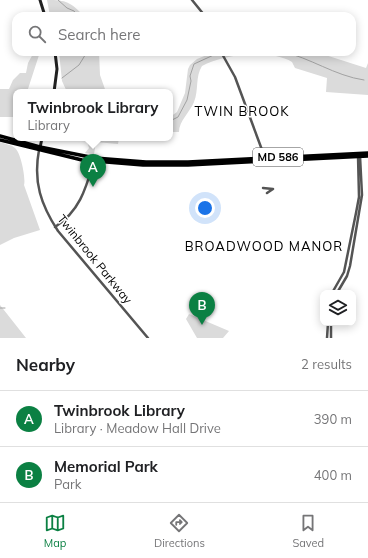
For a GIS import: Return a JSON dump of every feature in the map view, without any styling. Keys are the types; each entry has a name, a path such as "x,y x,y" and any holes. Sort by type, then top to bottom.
{"main road":[{"path":"40,0 44,12"},
{"path":"54,89 57,69 55,56"},
{"name":"MD 586","path":"0,136 13,140"},
{"name":"MD 586","path":"0,140 94,160 188,163 359,155 368,156"},
{"name":"MD 586","path":"15,141 40,149"},
{"name":"Twinbrook Parkway","path":"40,149 41,141"},
{"name":"MD 586","path":"359,155 368,153"}],"street":[{"path":"192,0 202,12"},
{"path":"222,56 235,78 265,159"},
{"name":"Twinbrook Parkway","path":"40,149 36,179 44,204 55,227 148,338"},
{"path":"334,290 344,272 359,197 359,155"},
{"path":"339,290 347,276 350,266 361,205 359,155"},
{"path":"55,227 67,218 82,198 94,160"},
{"path":"263,188 273,189 267,193"},
{"path":"327,338 328,326"},
{"path":"331,326 331,338"}],"shaded area":[{"path":"47,0 64,1 80,12 49,12"},
{"path":"32,56 39,56 28,89 13,89 13,117 0,117 0,89 9,89 13,80 20,73 26,73 28,63"},
{"path":"59,56 99,56 100,75 105,89 66,89 62,81"},
{"path":"204,56 234,56 222,58 202,66 198,75 195,97 192,106 179,128 179,132 173,132 173,115 177,112 185,93 188,69 197,59"},
{"path":"276,56 328,56 366,68 368,63 368,95 326,92 327,78 295,68 292,62"},
{"path":"87,141 118,141 118,144 96,142 94,154 85,153 89,148"},
{"path":"0,142 14,147 19,155 24,172 24,185 40,230 14,238 0,245"},
{"path":"0,305 26,338 0,338"},
{"path":"189,314 229,331 223,338 197,338 186,319"}],"waterway":[{"path":"58,0 67,8 75,12"},
{"path":"62,78 79,65 85,56"},
{"path":"173,120 178,117 187,100 191,81 190,76 194,64 211,56"},
{"path":"298,56 332,71 364,80"},
{"path":"0,308 5,308"}],"place":[{"name":"Twinbrook Library","path":"93,187"},
{"name":"Memorial Park","path":"202,325"}],"district":[{"name":"TWIN BROOK","path":"242,111"},
{"name":"BROADWOOD MANOR","path":"264,246"}]}
